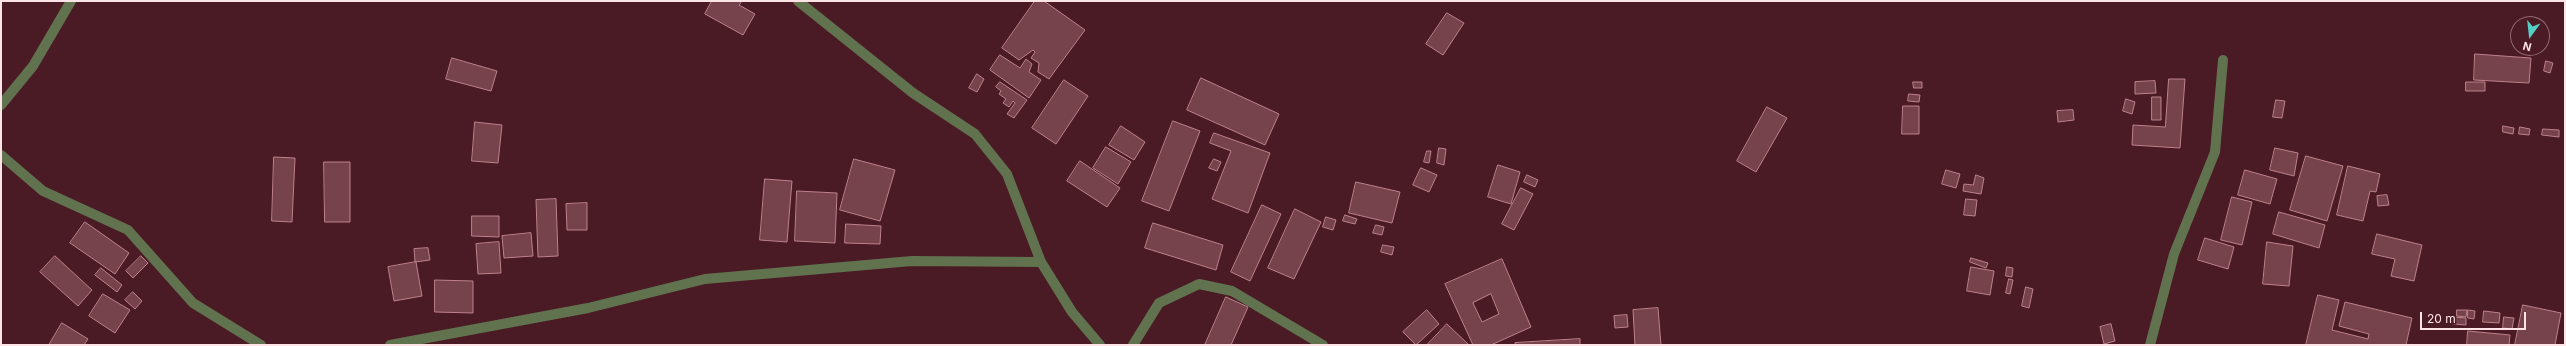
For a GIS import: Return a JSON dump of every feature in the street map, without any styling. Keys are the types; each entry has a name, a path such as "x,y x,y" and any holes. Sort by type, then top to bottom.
{"street":[{"path":"1,105 33,66 71,1"},
{"path":"798,1 913,92 975,134 1007,174 1041,262 1072,312 1100,345"},
{"path":"2150,345 2174,254 2215,152 2223,60"},
{"path":"1,155 43,191 128,230 193,303 261,345"},
{"path":"390,345 588,308 705,279 912,260 1041,262"},
{"path":"1133,345 1159,302 1199,284 1232,291 1323,345"}],"building":[{"path":"712,1 742,1 739,5 755,14 743,35 705,14"},
{"path":"1035,1 1044,1 1085,30 1049,79 1038,72 1039,63 1031,58 1035,52 1033,50 1019,60 1002,48"},
{"path":"1447,13 1464,23 1443,55 1426,44"},
{"path":"2475,54 2531,58 2529,83 2474,80"},
{"path":"1000,55 1020,68 1026,59 1032,64 1029,72 1041,80 1029,98 990,70"},
{"path":"452,58 497,71 491,91 446,79"},
{"path":"2546,61 2553,63 2550,73 2544,71"},
{"path":"977,74 984,79 977,92 969,88"},
{"path":"1201,78 1279,114 1265,145 1187,110"},
{"path":"2169,79 2185,79 2180,148 2132,145 2133,125 2165,127"},
{"path":"1064,80 1088,96 1056,144 1032,128"},
{"path":"2155,81 2156,93 2135,94 2135,82"},
{"path":"1000,82 1027,100 1014,118 1007,114 1015,103 1013,101 1009,107 1003,103 1006,99 999,94 1001,91 996,87"},
{"path":"1913,82 1922,82 1922,88 1914,88"},
{"path":"2466,82 2485,82 2485,91 2466,91"},
{"path":"1909,94 1920,95 1919,102 1908,101"},
{"path":"2152,97 2161,97 2161,120 2152,120"},
{"path":"2126,99 2135,102 2132,114 2123,111"},
{"path":"2276,100 2285,101 2282,118 2273,117"},
{"path":"1903,106 1919,106 1919,134 1902,134"},
{"path":"1767,107 1787,118 1756,172 1737,161"},
{"path":"2073,110 2074,120 2058,122 2057,111"},
{"path":"1173,121 1200,131 1169,211 1142,201"},
{"path":"475,122 502,125 498,163 472,161"},
{"path":"1121,126 1145,142 1134,160 1109,145"},
{"path":"2503,126 2514,128 2513,134 2503,132"},
{"path":"2520,127 2530,129 2529,135 2519,134"},
{"path":"2543,129 2559,130 2559,137 2542,135"},
{"path":"1214,133 1270,153 1248,213 1212,199 1231,151 1210,143"},
{"path":"1106,147 1131,162 1118,184 1093,168"},
{"path":"1439,148 1446,149 1444,165 1437,163"},
{"path":"2275,148 2298,153 2294,176 2270,170"},
{"path":"1427,151 1431,151 1429,163 1424,162"},
{"path":"2306,156 2343,166 2327,221 2290,210"},
{"path":"274,157 295,158 292,222 272,221"},
{"path":"854,159 895,170 880,221 840,210"},
{"path":"1214,159 1221,162 1217,171 1209,168"},
{"path":"1080,161 1120,188 1107,207 1067,181"},
{"path":"324,162 350,162 350,222 325,222"},
{"path":"1498,165 1520,172 1511,204 1488,197"},
{"path":"2348,166 2380,174 2376,192 2370,191 2363,221 2337,215"},
{"path":"1421,168 1437,175 1429,192 1413,185"},
{"path":"1946,170 1960,174 1956,188 1942,184"},
{"path":"2245,170 2277,179 2270,204 2238,195"},
{"path":"1527,175 1538,180 1535,187 1524,182"},
{"path":"1976,175 1984,178 1981,194 1963,191 1964,184 1973,185"},
{"path":"765,179 792,181 787,242 760,240"},
{"path":"1356,182 1400,192 1392,223 1349,213"},
{"path":"1521,188 1533,194 1514,230 1502,224"},
{"path":"797,191 837,193 835,243 795,241"},
{"path":"2387,195 2389,205 2378,206 2377,196"},
{"path":"2232,197 2252,202 2242,245 2221,240"},
{"path":"556,199 558,256 538,257 536,200"},
{"path":"1966,199 1977,200 1975,216 1964,215"},
{"path":"587,203 587,230 567,230 566,204"},
{"path":"1262,205 1281,214 1250,281 1231,272"},
{"path":"1295,209 1321,222 1294,279 1268,268"},
{"path":"2279,212 2325,225 2319,248 2273,234"},
{"path":"1345,215 1357,219 1355,224 1343,221"},
{"path":"472,216 499,216 499,237 472,236"},
{"path":"1326,217 1336,220 1333,230 1323,227"},
{"path":"85,222 129,253 115,274 70,243"},
{"path":"1153,223 1223,245 1216,270 1145,248"},
{"path":"846,224 881,226 880,244 845,243"},
{"path":"1376,225 1384,227 1382,235 1373,233"},
{"path":"531,233 533,256 504,258 502,236"},
{"path":"2377,234 2422,245 2414,281 2391,276 2395,259 2372,254"},
{"path":"2205,238 2234,247 2228,269 2198,260"},
{"path":"499,242 501,273 478,274 476,244"},
{"path":"2267,242 2293,246 2289,286 2263,284"},
{"path":"1383,245 1394,247 1392,255 1381,252"},
{"path":"428,248 430,260 415,262 414,249"},
{"path":"55,256 92,290 78,306 40,272"},
{"path":"141,256 148,263 133,278 126,271"},
{"path":"1971,258 1988,263 1986,268 1970,262"},
{"path":"1502,259 1531,327 1491,345 1473,345 1445,284","holes":["1491,294 1499,314 1482,322 1473,303"]},
{"path":"416,262 422,296 394,301 388,267"},
{"path":"1971,267 1994,271 1990,295 1967,291"},
{"path":"2007,267 2013,268 2012,277 2006,276"},
{"path":"101,268 122,285 117,292 95,275"},
{"path":"2009,279 2013,280 2010,294 2006,293"},
{"path":"435,280 473,281 473,313 435,312"},
{"path":"2026,287 2033,289 2029,308 2022,306"},
{"path":"133,292 142,301 135,309 125,300"},
{"path":"103,294 130,310 115,333 89,316"},
{"path":"2318,295 2339,300 2332,330 2368,339 2369,334 2339,326 2345,302 2412,318 2406,345 2306,345"},
{"path":"1226,297 1248,307 1231,345 1205,345"},
{"path":"2523,305 2561,313 2555,345 2515,345"},
{"path":"1658,308 1661,345 1635,345 1633,310"},
{"path":"1427,310 1439,324 1416,345 1403,332"},
{"path":"2457,310 2467,310 2466,317 2457,316"},
{"path":"2468,310 2475,311 2474,319 2468,318"},
{"path":"2484,311 2500,313 2499,323 2483,322"},
{"path":"1627,315 1628,327 1615,328 1614,316"},
{"path":"2454,317 2466,318 2466,325 2453,324"},
{"path":"2504,317 2514,318 2512,329 2503,328"},
{"path":"62,323 88,339 84,345 49,345"},
{"path":"1447,324 1469,345 1427,345"},
{"path":"2111,324 2115,341 2104,344 2100,327"},
{"path":"2468,331 2510,335 2509,345 2467,345"},
{"path":"1580,339 1580,345 1515,345 1515,343"}]}
